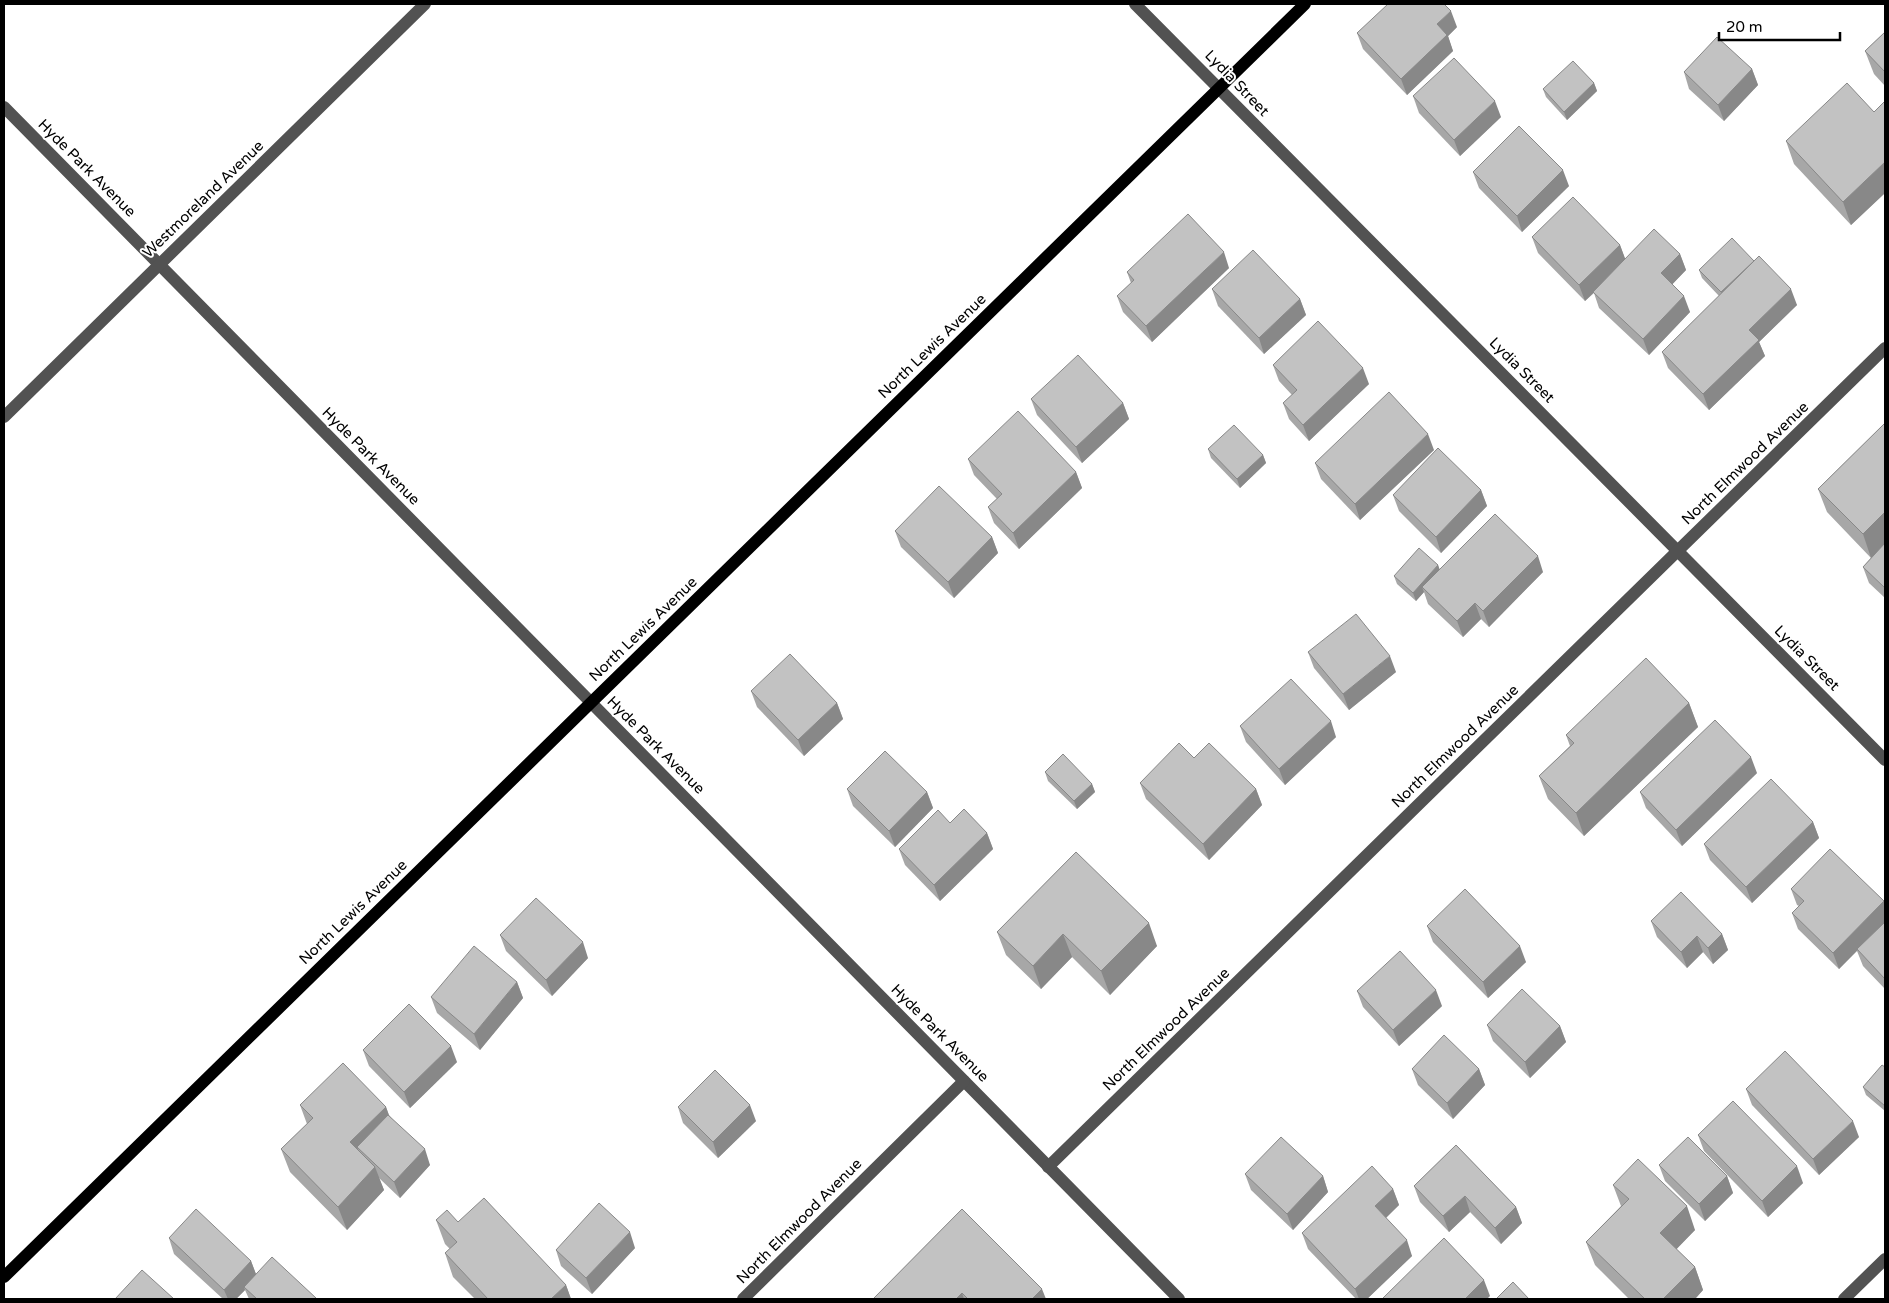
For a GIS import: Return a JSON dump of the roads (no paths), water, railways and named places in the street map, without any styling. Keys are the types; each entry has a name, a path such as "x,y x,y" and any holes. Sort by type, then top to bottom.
{"main road":[{"name":"North Lewis Avenue","path":"4,1277 1305,4"}],"street":[{"name":"Westmoreland Avenue","path":"4,417 425,4"},
{"name":"Lydia Street","path":"1136,4 1885,760"},
{"name":"Hyde Park Avenue","path":"4,107 1179,1299"},
{"name":"North Elmwood Avenue","path":"1048,1167 1885,348"},
{"name":"North Elmwood Avenue","path":"743,1299 964,1081"},
{"path":"1844,1299 1885,1259"}]}
